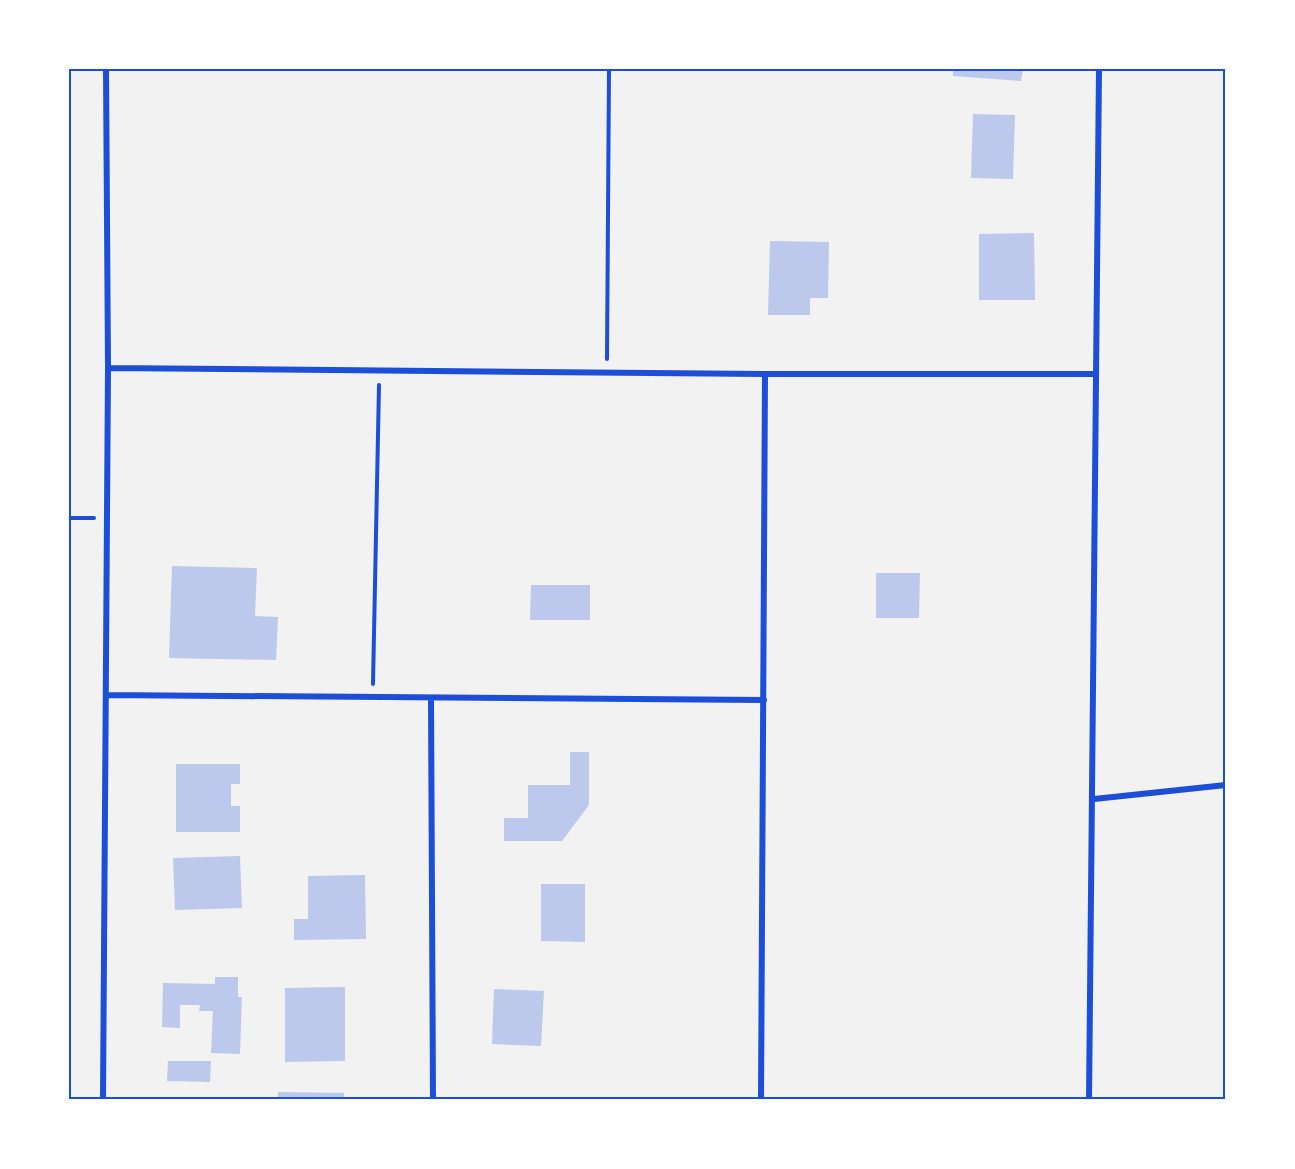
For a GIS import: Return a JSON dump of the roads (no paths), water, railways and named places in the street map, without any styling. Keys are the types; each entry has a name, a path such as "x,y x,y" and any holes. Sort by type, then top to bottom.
{"street":[{"path":"103,1100 108,368 106,69"},
{"path":"1089,1100 1094,799 1095,374 1099,69"},
{"path":"108,368 765,374 1095,374"},
{"path":"760,1100 765,374"},
{"path":"106,695 764,700"},
{"path":"430,698 433,1100"},
{"path":"1094,799 1226,785"}]}
